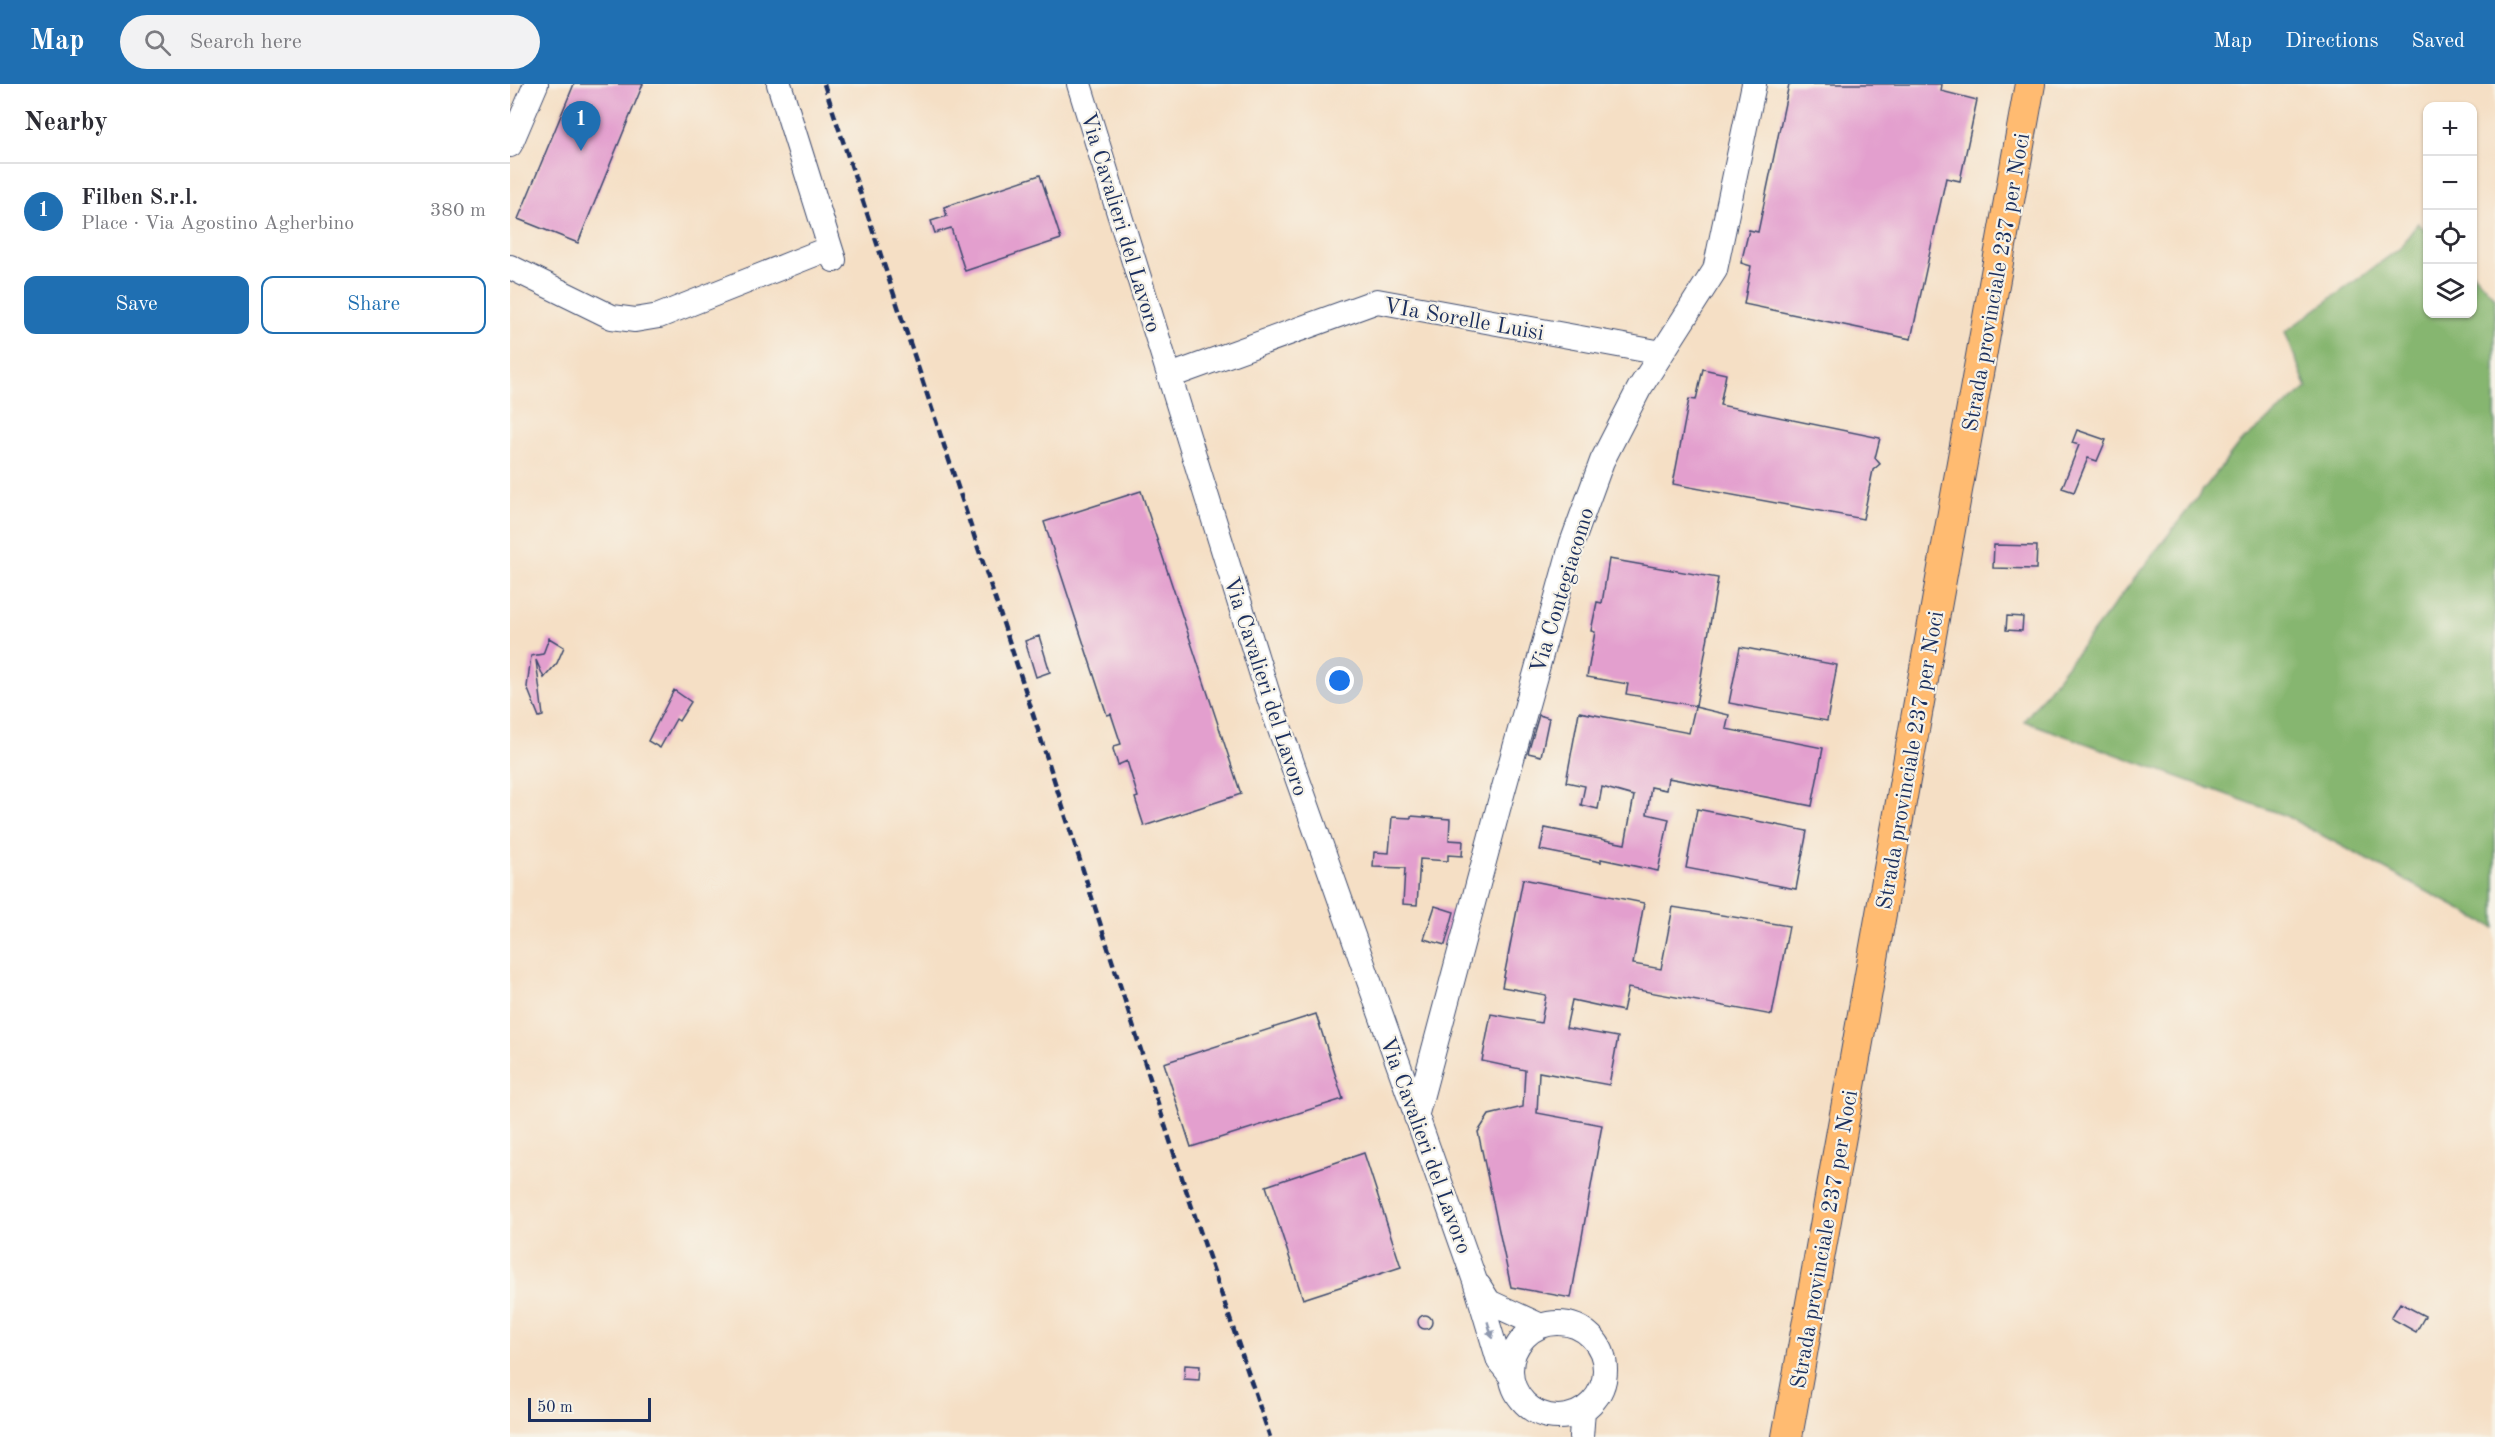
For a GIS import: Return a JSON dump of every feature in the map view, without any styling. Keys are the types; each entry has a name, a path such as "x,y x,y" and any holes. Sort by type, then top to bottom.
{"main road":[{"name":"Strada provinciale 237 per Noci","path":"1787,1437 2030,84"}],"street":[{"path":"510,145 536,84"},
{"path":"510,267 612,317 635,320 659,316 832,254 779,84"},
{"name":"Via Cavalieri del Lavoro","path":"1080,84 1270,701 1475,1281 1499,1361 1511,1376 1520,1397 1538,1413 1555,1437"},
{"name":"Via Contegiacomo","path":"1416,1117 1497,809 1572,543 1602,461 1639,389 1715,270 1754,84"},
{"name":"VIa Sorelle Luisi","path":"1170,376 1377,301 1662,353"},
{"name":"Via Cavalieri del Lavoro","path":"1475,1281 1490,1302 1541,1326 1556,1323 1571,1325 1585,1331 1600,1349 1605,1371 1602,1386 1594,1400 1583,1410"},
{"path":"1511,1376 1512,1361 1517,1346 1527,1334 1541,1326"},
{"path":"1538,1413 1561,1416 1583,1410 1581,1437"}],"green space":[{"path":"2418,223 2423,228 2423,318 2477,318 2477,278 2495,298 2495,928 2286,816 2024,721 2238,445 2307,388 2285,332 2399,249"}],"building":[{"path":"574,84 643,84 578,243 518,219"},
{"path":"1789,84 1942,84 1941,91 1977,100 1960,181 1946,178 1911,339 1744,304 1751,266 1741,263 1749,230 1758,232"},
{"path":"1040,175 1061,239 965,271 951,228 935,233 931,221 947,216 944,207"},
{"path":"1703,369 1726,374 1720,405 1880,438 1875,458 1880,464 1873,470 1863,519 1673,484 1689,399 1696,400"},
{"path":"2077,430 2106,440 2097,461 2088,458 2074,492 2062,488 2079,445 2072,443"},
{"path":"1141,491 1241,794 1144,826 1127,761 1118,765 1113,749 1114,746 1121,744 1111,714 1107,715 1044,522"},
{"path":"1994,545 2037,546 2036,569 1993,568"},
{"path":"1609,559 1718,578 1696,706 1626,694 1628,684 1587,677 1595,632 1591,631 1597,602 1602,603"},
{"path":"2007,616 2023,617 2022,631 2006,630"},
{"path":"1039,636 1050,672 1036,677 1025,641"},
{"path":"549,638 564,647 557,663 544,678 536,660 543,716 539,717 527,687 531,656 543,654"},
{"path":"1740,647 1837,665 1827,721 1729,703"},
{"path":"674,690 691,702 679,721 676,719 660,748 648,741"},
{"path":"1695,707 1729,715 1726,729 1823,748 1812,806 1668,778 1666,790 1651,787 1647,814 1669,819 1658,871 1601,859 1601,862 1540,850 1545,828 1625,844 1634,796 1602,787 1598,809 1581,805 1585,786 1566,782 1579,712 1689,733"},
{"path":"1539,715 1549,718 1541,756 1528,753"},
{"path":"1697,809 1807,831 1796,889 1686,868"},
{"path":"1411,816 1450,819 1449,840 1463,841 1462,856 1448,855 1448,861 1420,859 1417,905 1403,904 1405,868 1373,867 1374,852 1389,853 1392,817 1411,818"},
{"path":"1523,879 1644,903 1633,964 1661,969 1673,907 1789,926 1772,1015 1628,988 1623,1011 1572,1000 1566,1028 1618,1037 1609,1085 1539,1072 1537,1113 1602,1125 1571,1298 1511,1287 1478,1132 1489,1115 1523,1107 1525,1070 1482,1061 1491,1014 1541,1023 1546,995 1502,987"},
{"path":"1435,906 1454,912 1445,945 1424,939"},
{"path":"1316,1014 1343,1099 1191,1147 1164,1063"},
{"path":"1364,1153 1401,1267 1303,1299 1266,1186"},
{"path":"2400,1303 2425,1316 2416,1332 2391,1318"},
{"path":"1425,1315 1430,1317 1432,1322 1430,1327 1425,1329 1420,1327 1418,1322 1420,1317"},
{"path":"1185,1365 1200,1366 1199,1380 1184,1379"}],"railway":[{"path":"824,84 1022,680 1180,1172 1270,1437"}],"place":[{"name":"Filben S.r.l.","path":"581,151"}]}
